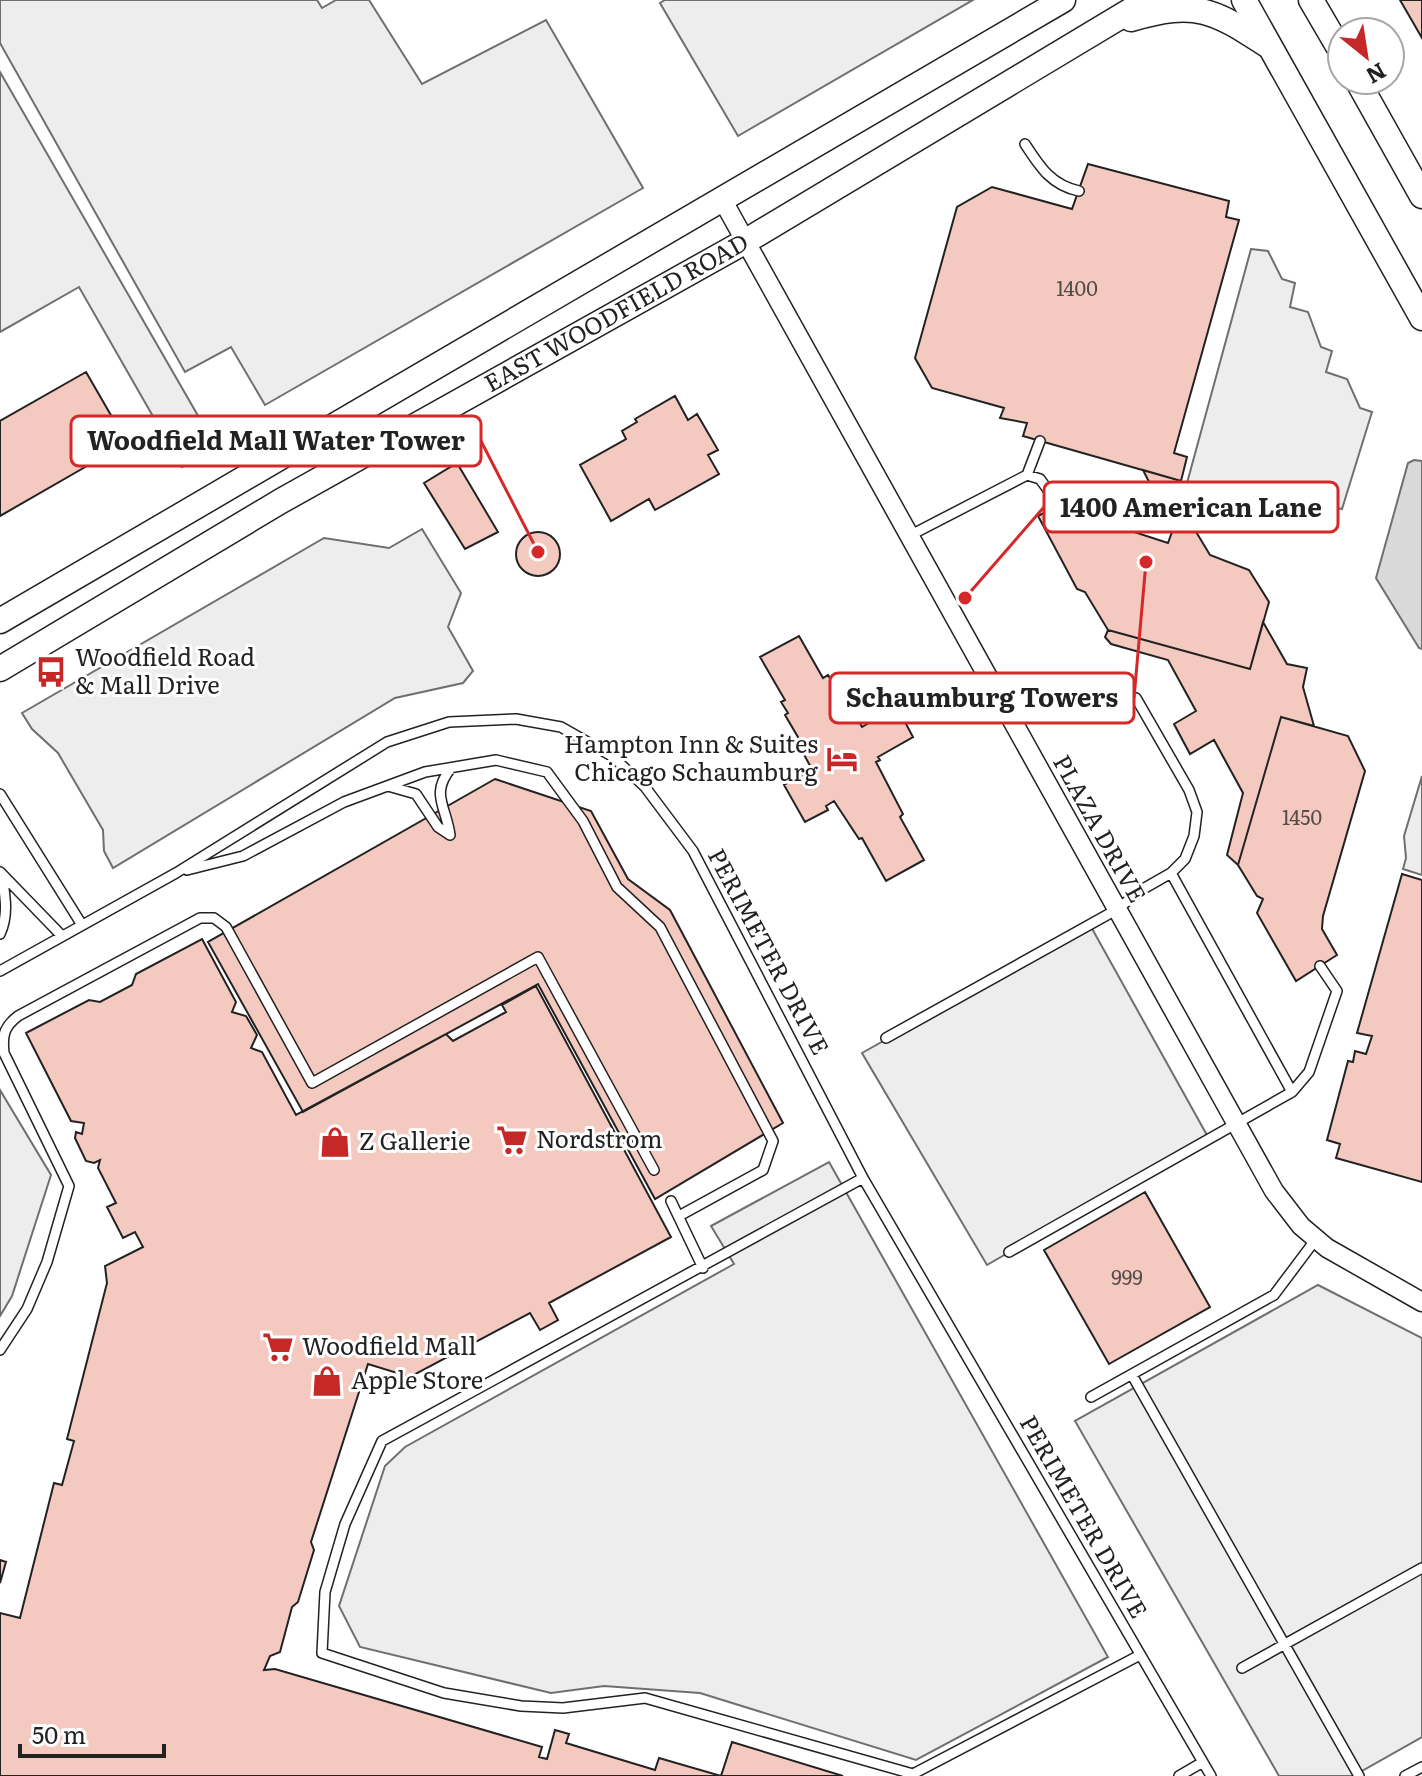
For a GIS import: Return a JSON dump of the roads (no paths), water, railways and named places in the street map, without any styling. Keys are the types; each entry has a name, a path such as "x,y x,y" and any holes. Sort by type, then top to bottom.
{"street":[{"name":"EAST WOODFIELD ROAD","path":"0,621 1063,0"},
{"name":"EAST WOODFIELD ROAD","path":"0,669 281,501 746,241 1148,0"},
{"path":"1244,0 1422,318"},
{"path":"1311,0 1323,11"},
{"path":"1095,32 1150,12 1197,7 1216,13 1272,48"},
{"path":"1366,96 1422,196"},
{"name":"PLAZA DRIVE","path":"722,199 1274,1191 1301,1226 1316,1239 1368,1273 1422,1302"}],"lane":[{"path":"1025,144 1044,173 1062,187 1079,191"},
{"path":"909,536 1027,475 1040,441"},
{"path":"1027,475 1040,479 1048,486 1059,505"},
{"path":"886,1038 1116,910 1171,873 1185,859 1194,836 1197,812 1189,790 1136,698 1059,678 1006,711"},
{"name":"PERIMETER DRIVE","path":"0,971 176,873 387,742 449,722 516,719 561,727 612,756 645,787 693,851 863,1178 1211,1776"},
{"path":"176,873 243,856 344,802 425,772 496,760 547,772 583,821 617,887 660,927 773,1141 763,1170 679,1216"},
{"path":"388,786 416,794 438,827 450,835 439,796 442,779 451,768"},
{"path":"0,794 82,925"},
{"path":"1171,873 1292,1092"},
{"path":"0,934 4,926 6,903 1,874"},
{"path":"1,874 62,936"},
{"path":"0,1350 32,1297 47,1262 69,1186 4,1053 3,1038 7,1025 18,1016 200,918 214,918 226,927 312,1083 538,957 654,1170"},
{"path":"1009,1252 1234,1122 1292,1092 1309,1072 1337,991 1320,966"},
{"path":"863,1178 382,1441 345,1524 325,1592 322,1653 444,1693 521,1706 563,1708 645,1698 913,1774 1140,1655"},
{"path":"671,1201 703,1268"},
{"path":"1091,1397 1274,1295 1316,1239"},
{"path":"1132,1375 1359,1776"},
{"path":"1242,1668 1422,1568"},
{"path":"1179,1776 1203,1762"},
{"path":"1405,1776 1419,1771"}],"place":[{"name":"Woodfield Mall Water Tower","path":"538,552"},
{"name":"Schaumburg Towers","path":"1146,562"},
{"name":"1400 American Lane","path":"965,598"},
{"name":"Woodfield Road & Mall Drive","path":"51,672"},
{"name":"Hampton Inn & Suites Chicago Schaumburg","path":"842,759"},
{"name":"Nordstrom","path":"512,1140"},
{"name":"Z Gallerie","path":"335,1142"},
{"name":"Woodfield Mall","path":"278,1347"},
{"name":"Apple Store","path":"327,1381"}]}
